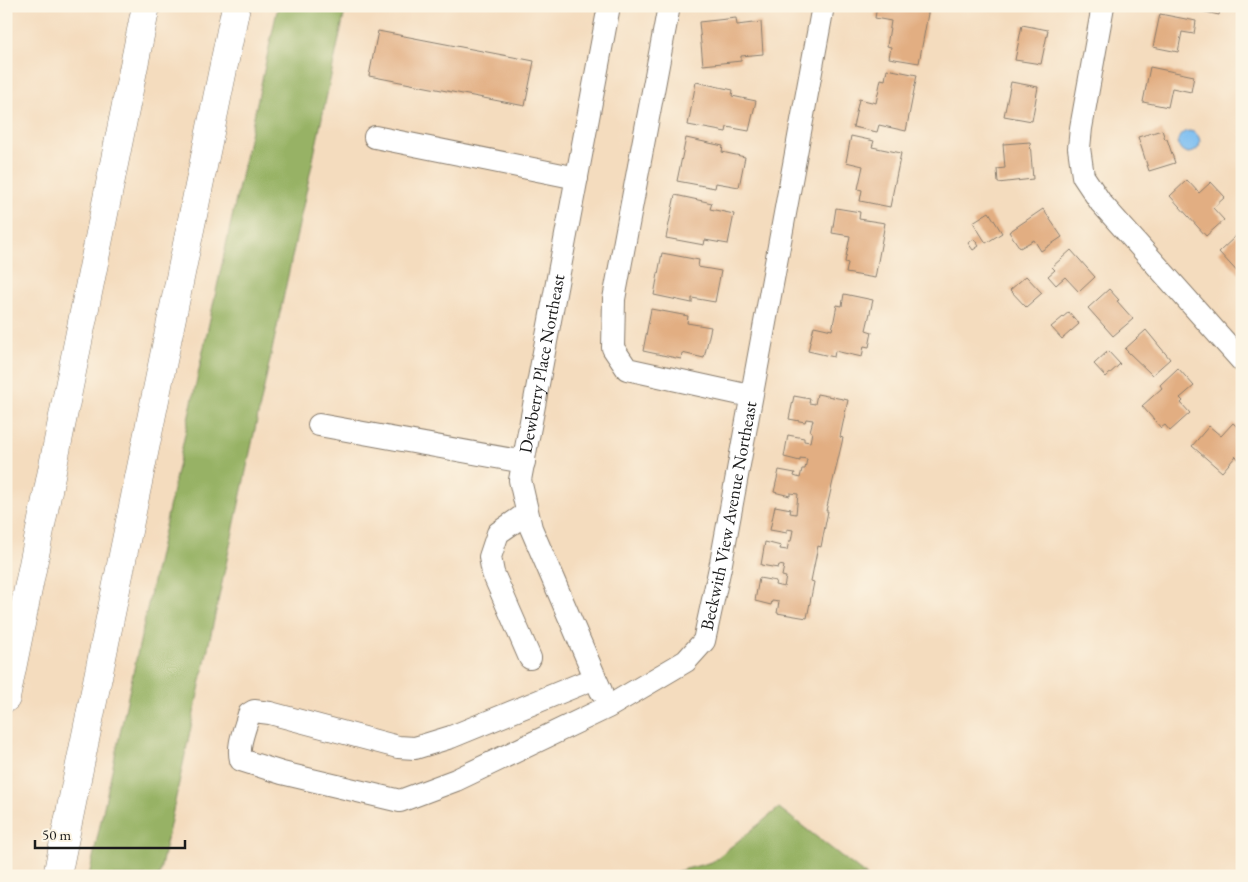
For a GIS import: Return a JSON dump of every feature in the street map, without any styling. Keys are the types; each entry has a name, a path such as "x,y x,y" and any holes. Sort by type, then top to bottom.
{"highway":[{"path":"126,106 137,6"},
{"path":"6,698 146,6"},
{"path":"57,876 236,6"}],"street":[{"name":"Dewberry Place Northeast","path":"608,707 531,528 520,480 609,6"},
{"path":"669,6 614,299 613,348 627,369 750,396"},
{"name":"Beckwith View Avenue Northeast","path":"595,678 451,737 415,748 398,747 270,713 254,712 249,714 240,744 242,760 282,773 400,800 456,780 608,707 686,662 704,640 721,563 750,396 823,6"},
{"path":"1103,6 1081,128 1079,157 1083,176 1101,203 1242,361"},
{"path":"375,138 577,178"},
{"path":"319,425 524,462"},
{"path":"528,512 498,533 490,557 493,573 530,658"}],"green space":[{"path":"278,6 346,6 159,876 89,876"},
{"path":"779,808 867,876 660,876 712,862"}],"water":[{"path":"1189,131 1197,134 1200,142 1197,150 1189,153 1181,150 1178,142 1181,134"}],"building":[{"path":"877,6 929,8 919,63 889,58 891,47 887,46 891,21 875,18"},
{"path":"1198,6 1221,6 1219,15 1197,10"},
{"path":"1160,14 1196,21 1194,34 1182,32 1178,52 1153,47"},
{"path":"736,18 737,25 761,22 763,54 741,56 741,61 703,65 699,22"},
{"path":"1022,25 1048,30 1041,64 1015,60"},
{"path":"378,31 534,61 525,106 369,76"},
{"path":"1150,67 1194,76 1191,92 1172,88 1168,107 1143,102"},
{"path":"887,69 917,75 906,131 879,125 877,132 853,127 859,99 876,103 881,79 885,80"},
{"path":"696,82 733,90 732,96 756,101 749,131 727,127 726,132 688,125"},
{"path":"1011,82 1038,87 1032,121 1004,116"},
{"path":"1162,130 1175,163 1149,171 1138,137"},
{"path":"851,136 874,141 872,147 901,153 890,207 860,201 862,190 858,189 863,166 846,162"},
{"path":"686,138 723,146 722,152 745,157 739,187 716,183 715,188 677,181"},
{"path":"1030,142 1033,179 998,183 997,169 1005,168 1003,144"},
{"path":"1187,180 1199,193 1211,182 1225,197 1213,208 1224,220 1206,236 1170,196"},
{"path":"675,195 712,203 710,209 734,214 728,244 705,240 704,245 666,238"},
{"path":"836,208 860,212 859,219 885,223 875,278 846,273 848,263 845,262 850,236 832,233"},
{"path":"1043,209 1062,237 1041,251 1034,240 1020,248 1009,232"},
{"path":"989,212 1002,233 986,243 973,222"},
{"path":"1238,234 1242,238 1242,277 1219,252"},
{"path":"974,239 979,246 973,250 968,243"},
{"path":"1071,250 1095,277 1079,292 1065,277 1056,285 1048,276 1055,270 1052,267"},
{"path":"662,253 699,260 698,267 721,271 715,302 692,298 692,303 654,295"},
{"path":"1026,276 1042,293 1026,307 1010,290"},
{"path":"1109,289 1133,319 1113,336 1088,308"},
{"path":"844,294 873,300 866,330 872,332 869,347 864,346 862,357 835,351 834,357 808,351 814,326 832,330 837,305 842,306"},
{"path":"651,309 688,316 687,323 711,327 704,358 682,353 681,359 643,351"},
{"path":"1069,312 1079,324 1062,339 1051,327"},
{"path":"1146,330 1170,359 1152,375 1125,349"},
{"path":"1108,351 1120,364 1106,377 1094,364"},
{"path":"1178,368 1194,386 1180,398 1183,401 1181,403 1190,413 1170,431 1165,425 1161,428 1142,406 1162,388 1160,385"},
{"path":"817,394 848,400 840,437 843,438 826,511 828,511 821,547 818,546 811,581 814,582 807,618 777,613 779,602 772,601 771,605 755,601 759,578 776,581 775,585 784,587 786,577 782,576 784,566 779,565 778,568 761,565 765,542 781,546 780,549 787,550 789,541 791,541 793,530 787,529 787,533 770,530 775,506 791,509 790,513 796,514 798,494 790,493 790,496 774,492 779,470 795,473 794,476 800,478 802,469 805,469 807,459 800,458 800,461 784,457 788,435 804,438 804,441 810,442 812,432 810,431 813,420 806,419 805,422 789,419 794,396 810,399 809,403 815,404"},
{"path":"1233,423 1242,431 1242,457 1239,460 1236,456 1222,472 1192,446 1209,426 1221,436"}]}
